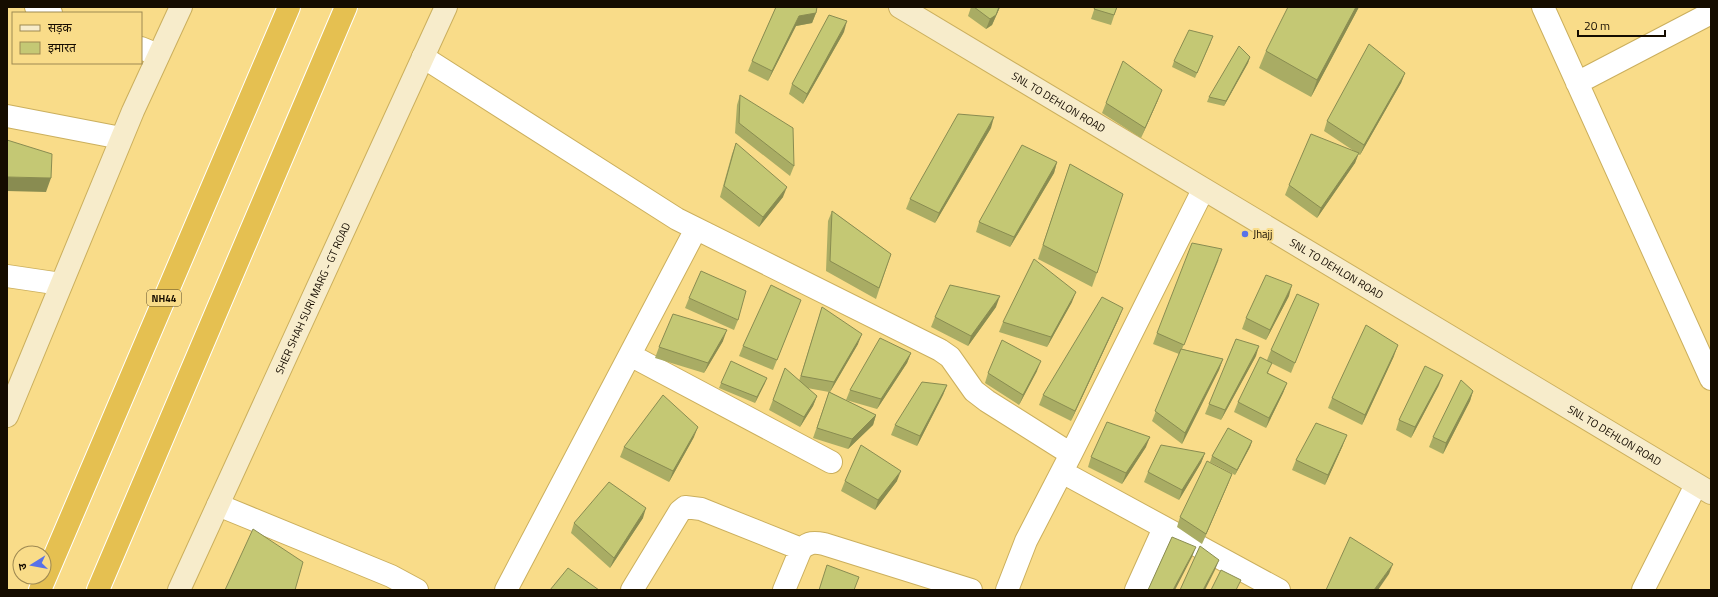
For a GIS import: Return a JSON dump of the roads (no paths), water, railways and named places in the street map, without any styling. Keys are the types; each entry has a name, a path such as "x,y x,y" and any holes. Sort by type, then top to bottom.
{"highway":[{"name":"NH44","path":"40,590 289,7"},
{"path":"98,590 346,7"}],"street":[{"path":"36,7 48,12"},
{"path":"7,416 121,138 150,52 181,7"},
{"name":"SHER SHAH SURI MARG - GT ROAD","path":"179,590 446,7"},
{"name":"SNL TO DEHLON ROAD","path":"900,7 1704,489"},
{"path":"1543,7 1711,379"},
{"path":"1577,83 1711,13"},
{"path":"423,57 696,230 940,350 950,357 974,391 1067,463 1164,528 1279,590"},
{"path":"7,116 121,138"},
{"path":"1007,590 1026,541 1067,463 1203,190"},
{"path":"506,590 696,230"},
{"path":"7,276 61,284"},
{"path":"630,355 831,462"},
{"path":"1642,590 1704,489"},
{"path":"218,505 391,576 416,590"},
{"path":"632,590 680,511 685,507 701,509 801,549"},
{"path":"1136,590 1164,528"},
{"path":"784,590 801,549 811,543 824,544 971,590"}],"place":[{"name":"Jhajj","path":"1245,234"}]}
